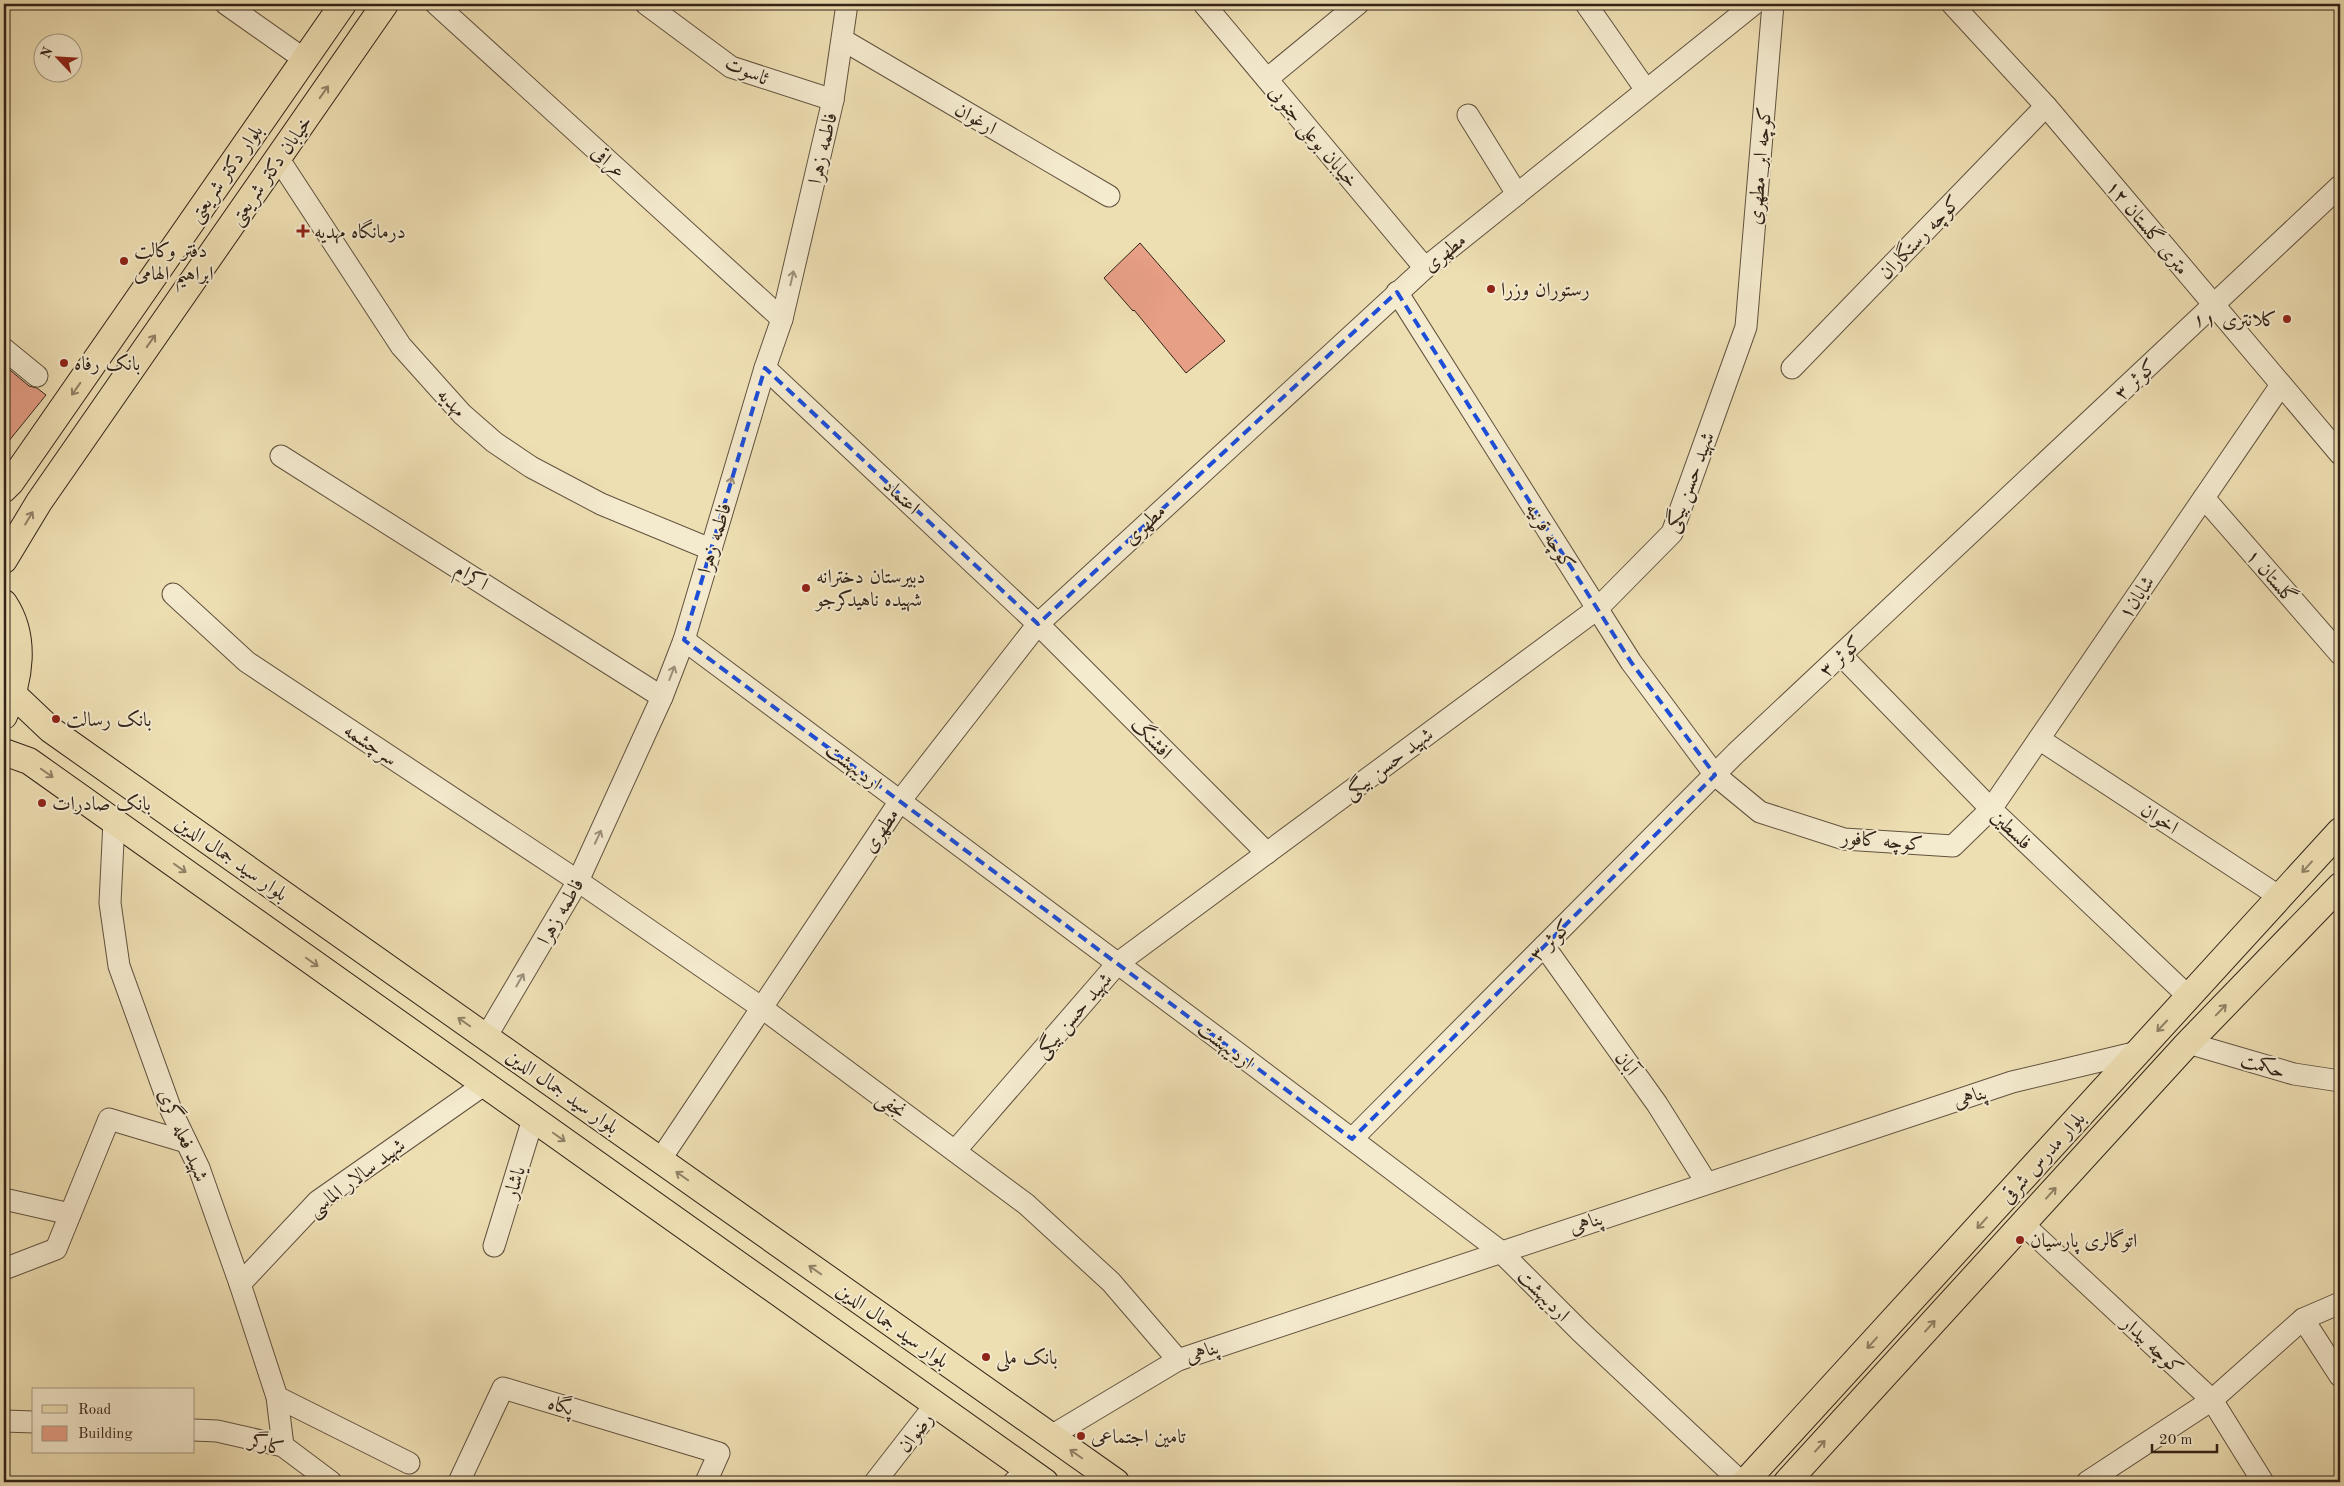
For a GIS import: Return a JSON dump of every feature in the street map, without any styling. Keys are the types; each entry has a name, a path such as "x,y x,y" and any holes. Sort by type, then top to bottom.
{"main road":[{"name":"بلوار دکتر شریعتی","path":"4,489 11,482 343,4"},
{"name":"خیابان دکتر شریعتی","path":"4,560 39,502 385,4"},
{"path":"4,603 17,636 19,665 9,705"},
{"name":"بلوار سید جمال الدین","path":"9,705 51,730 1116,1482"},
{"name":"بلوار سید جمال الدین","path":"4,752 29,761 485,1084 936,1405 1028,1478"},
{"name":"بلوار مدرس شرقی","path":"1745,1482 2340,831"},
{"name":"بلوار مدرس شرقی","path":"1787,1482 2188,1043 2340,886"},
{"path":"842,1338 867,1306"}],"street":[{"path":"226,4 304,59"},
{"name":"عراقی","path":"436,4 782,319"},
{"name":"ئاسوت","path":"646,4 731,67 833,100"},
{"name":"فاطمه زهرا","path":"486,1037 578,881 662,697 684,640 765,368 782,319 833,100 847,4"},
{"name":"خیابان بوعلی جنوبی","path":"1204,4 1425,268"},
{"path":"1267,79 1358,4"},
{"path":"1586,4 1646,90"},
{"name":"مطهری","path":"660,1160 900,801 1038,624 1397,292 1754,4"},
{"name":"کوچه ابر_مطهری","path":"1746,327 1773,4"},
{"name":"۱۲ متری گلستان","path":"1952,4 2046,106 2340,454"},
{"name":"ارغوان","path":"843,40 1109,196"},
{"name":"کوچه رستگاران","path":"1792,368 2046,106"},
{"path":"1468,115 1517,194"},
{"name":"مهدیه","path":"278,158 401,346 462,414 494,442 539,472 601,504 710,549"},
{"name":"کوثر ۳","path":"1352,1139 1715,775 2340,186"},
{"name":"کوچه قرنیه","path":"1397,292 1631,662 1715,775"},
{"name":"شهید حسن بیگی","path":"954,1151 1118,963 1597,609 1672,533 1746,327"},
{"path":"4,349 37,376"},
{"name":"اعتماد","path":"765,368 1038,624"},
{"name":"شایان۱","path":"1991,809 2281,385"},
{"name":"اکرام","path":"282,456 662,697"},
{"name":"گلستان ۱","path":"2204,498 2340,654"},
{"name":"سرچشمه","path":"173,594 247,662 578,881"},
{"name":"افشنگ","path":"1038,624 1267,853"},
{"name":"اردیبهشت","path":"684,640 1118,963 1500,1251 1581,1332 1741,1482"},
{"name":"فلسطین","path":"1841,655 1991,809 2189,997"},
{"name":"اخوان","path":"2039,739 2280,897"},
{"name":"کوچه کافور","path":"1715,775 1760,812 1844,839 1953,846 1991,809"},
{"name":"شهید فعله گری","path":"114,821 110,903 119,966 171,1110 199,1168 240,1284 277,1397 283,1446"},
{"name":"نجفی","path":"578,881 762,1008 1026,1204 1111,1282 1178,1360"},
{"name":"آبان","path":"1544,946 1657,1104 1706,1182"},
{"name":"حکمت","path":"2188,1043 2294,1074 2340,1081"},
{"name":"پناهی","path":"1051,1436 1178,1360 1706,1182 2012,1082 2138,1052"},
{"name":"شهید سالار الماسی","path":"240,1284 318,1201 485,1084"},
{"path":"4,1269 56,1249 109,1119 186,1142"},
{"name":"یاشار","path":"494,1246 533,1119"},
{"path":"4,1199 70,1214"},
{"name":"کوچه بیدار","path":"2023,1224 2212,1400 2263,1482"},
{"path":"2087,1482 2212,1400 2303,1319 2340,1303"},
{"path":"2303,1319 2340,1376"},
{"name":"پگاه","path":"459,1482 503,1388 719,1453 706,1482"},
{"path":"277,1397 409,1463"},
{"name":"رضوان","path":"876,1482 936,1405"},
{"path":"4,1421 32,1422"},
{"name":"کارگر","path":"195,1430 217,1431 283,1446 331,1482"}],"highlighted area":[{"path":"1397,292 1631,662 1715,775 1352,1139 684,640 765,368 1038,624"}],"building":[{"path":"1140,243 1225,341 1186,373 1134,310 1104,278"},
{"path":"4,365 29,386 37,388 46,395 4,447"}],"place":[{"name":"درمانگاه مهدیه","path":"303,231"},
{"name":"دفتر وکالت ابراهیم الهامی","path":"124,261"},
{"name":"رستوران وزرا","path":"1491,289"},
{"name":"کلانتری ۱۱","path":"2287,319"},
{"name":"بانک رفاه","path":"64,363"},
{"name":"دبیرستان دخترانه شهیده ناهیدکرجو","path":"806,588"},
{"name":"بانک رسالت","path":"56,719"},
{"name":"بانک صادرات","path":"42,803"},
{"name":"اتوگالری پارسیان","path":"2020,1240"},
{"name":"بانک ملی","path":"986,1357"},
{"name":"تامین اجتماعی","path":"1081,1436"}]}
